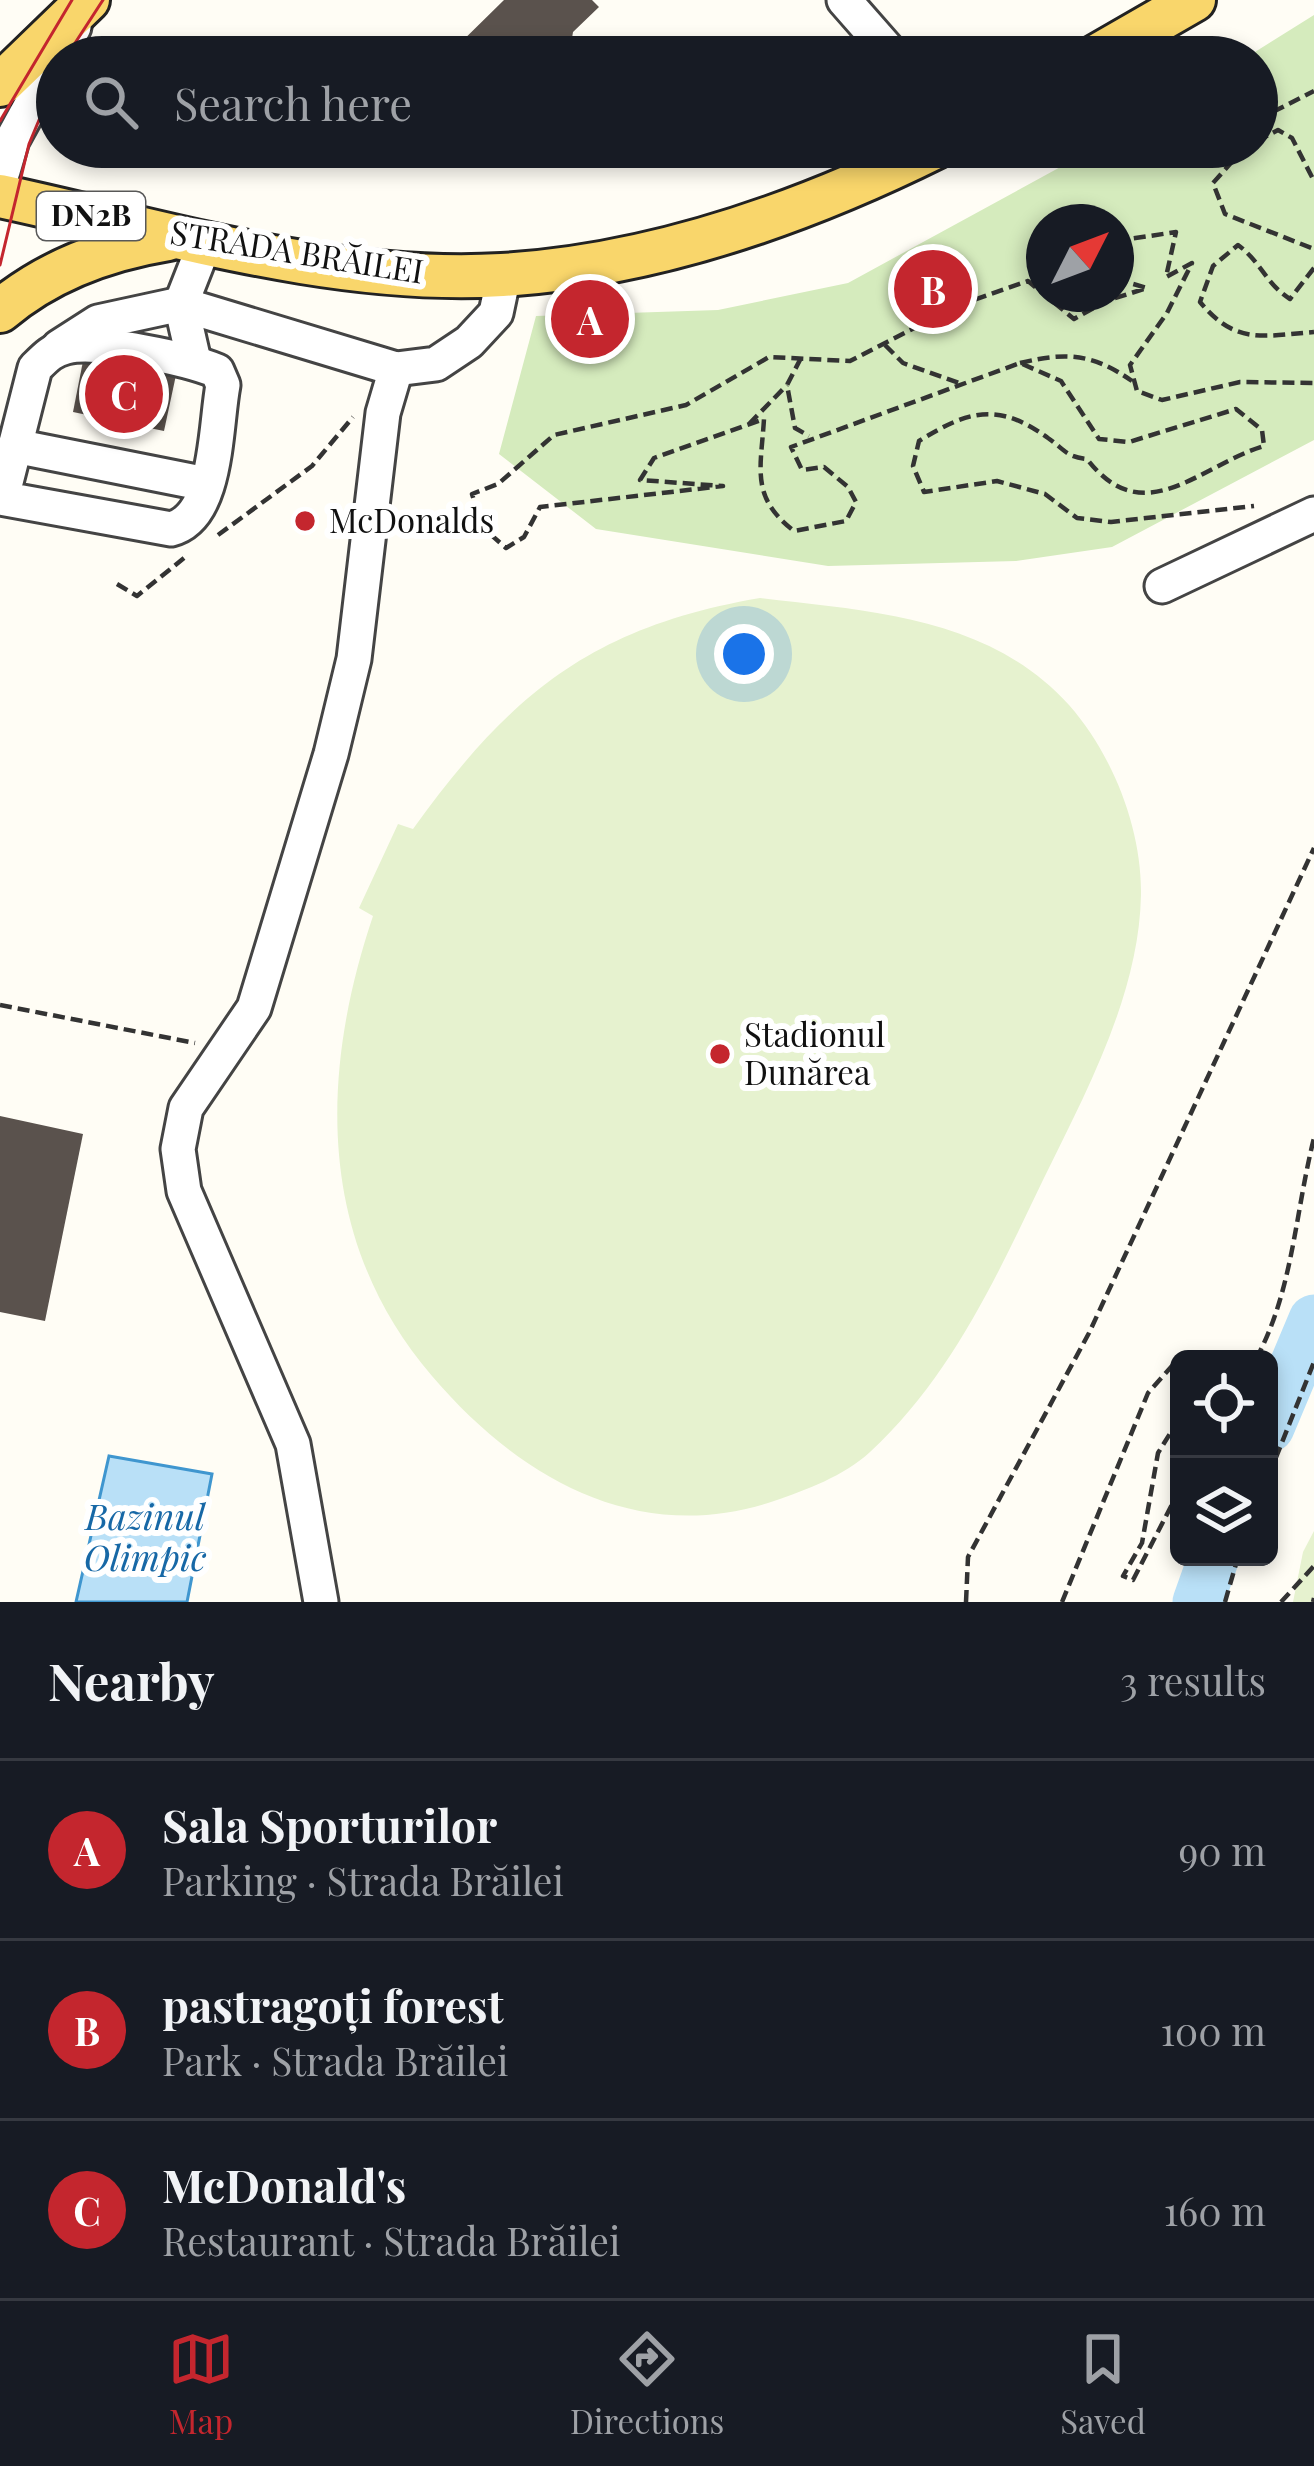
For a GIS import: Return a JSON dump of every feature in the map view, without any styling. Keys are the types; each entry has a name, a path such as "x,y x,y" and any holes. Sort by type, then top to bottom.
{"main road":[{"path":"51,36 89,0"},
{"path":"1131,36 1194,0"},
{"path":"0,85 36,51"},
{"name":"STRADA BRĂILEI","path":"0,196 193,240 365,268 504,275 625,256 761,222 894,168"},
{"path":"0,310 44,279 128,245 193,240"}],"street":[{"path":"68,36 89,0"},
{"path":"844,0 876,36"},
{"path":"0,181 36,93"},
{"path":"193,240 181,304 194,362"},
{"path":"50,352 71,345 194,362 217,371 223,385 200,508 188,524 171,529 1,498 35,368 50,352 98,322 181,304 396,369 436,364 469,342 496,313 504,275"},
{"path":"321,1602 293,1444 179,1171 186,1108 254,1008 331,754 354,659 383,412 396,369"},
{"path":"15,446 206,484"},
{"path":"1162,586 1314,514"}],"path":[{"path":"1278,109 1314,91"},
{"path":"1278,130 1292,138 1314,181"},
{"path":"1224,168 1213,182 1225,214 1314,249"},
{"path":"1134,238 1177,232 1166,277 1192,263 1167,313 1130,365 1137,391 1162,400 1240,382 1314,382"},
{"path":"1314,268 1290,299 1269,286 1255,257 1238,245 1213,266 1199,302 1223,330 1258,337 1314,332"},
{"path":"764,419 654,458 640,480 723,486 540,507 524,537 506,548 482,527 472,494 497,484 554,435 686,405 770,357 850,361 959,305 1026,282"},
{"path":"885,345 903,363 960,383"},
{"path":"764,419 760,485 771,513 794,531 846,520 856,502 824,466 802,470 791,447 809,436 1020,363 1066,352 1102,361 1135,382"},
{"path":"764,419 748,425 787,385 801,358"},
{"path":"1020,363 1061,381 1100,439 1129,442 1236,410 1262,430 1264,446 1235,454 1184,486 1143,495 1103,479 1087,459 1068,457 1048,438 993,412 959,416 920,441 913,466 924,492 997,481 1045,494 1077,518 1111,522 1250,508 1272,500"},
{"path":"787,385 795,428 809,436"},
{"path":"117,584 137,596 312,466 348,419 361,412 383,412"},
{"path":"966,1602 968,1557 1089,1333 1314,848"},
{"path":"0,1005 225,1049"},
{"path":"1260,1350 1287,1287 1296,1212 1314,1138"},
{"path":"1276,1458 1314,1363"},
{"path":"1063,1602 1148,1393 1170,1368"},
{"path":"1170,1434 1158,1453 1142,1544 1123,1576 1133,1580 1170,1508"},
{"path":"1225,1602 1235,1566"},
{"path":"1281,1602 1314,1566"}],"green space":[{"path":"1314,15 1314,440 1112,547 1016,561 828,566 596,529 499,454 536,316 718,310 848,283 1059,168 1278,168 1278,38"},
{"name":"Stadionul Dunărea","path":"760,598 926,623 1003,653 1038,676 1085,725 1122,794 1140,870 1138,932 1120,1006 1076,1112 989,1289 925,1392 870,1452 824,1481 774,1501 724,1513 675,1515 629,1509 543,1473 466,1413 394,1324 367,1270 349,1214 339,1156 343,1037 373,916 359,908 398,824 413,829 485,740 560,673 649,627"},
{"path":"1314,1531 1314,1602 1293,1602 1303,1552"}],"water":[{"name":"Bazinul Olimpic","path":"109,1456 212,1474 187,1602 76,1602"}],"building":[{"path":"504,0 592,0 599,7 572,36 467,36"},
{"path":"84,356 176,375 164,431 73,412"},
{"path":"0,1116 83,1134 45,1321 0,1312"}],"waterway":[{"path":"1278,1406 1314,1320"},
{"path":"1198,1602 1211,1566"}],"tram line":[{"path":"51,36 72,0"},
{"path":"80,36 103,0"},
{"path":"0,121 36,60"},
{"path":"0,265 36,127"}],"place":[{"name":"pastragoți forest","path":"933,289"},
{"name":"Sala Sporturilor","path":"590,319"},
{"name":"McDonald's","path":"124,394"},
{"name":"McDonalds","path":"305,521"},
{"name":"Stadionul Dunărea","path":"720,1054"}]}
